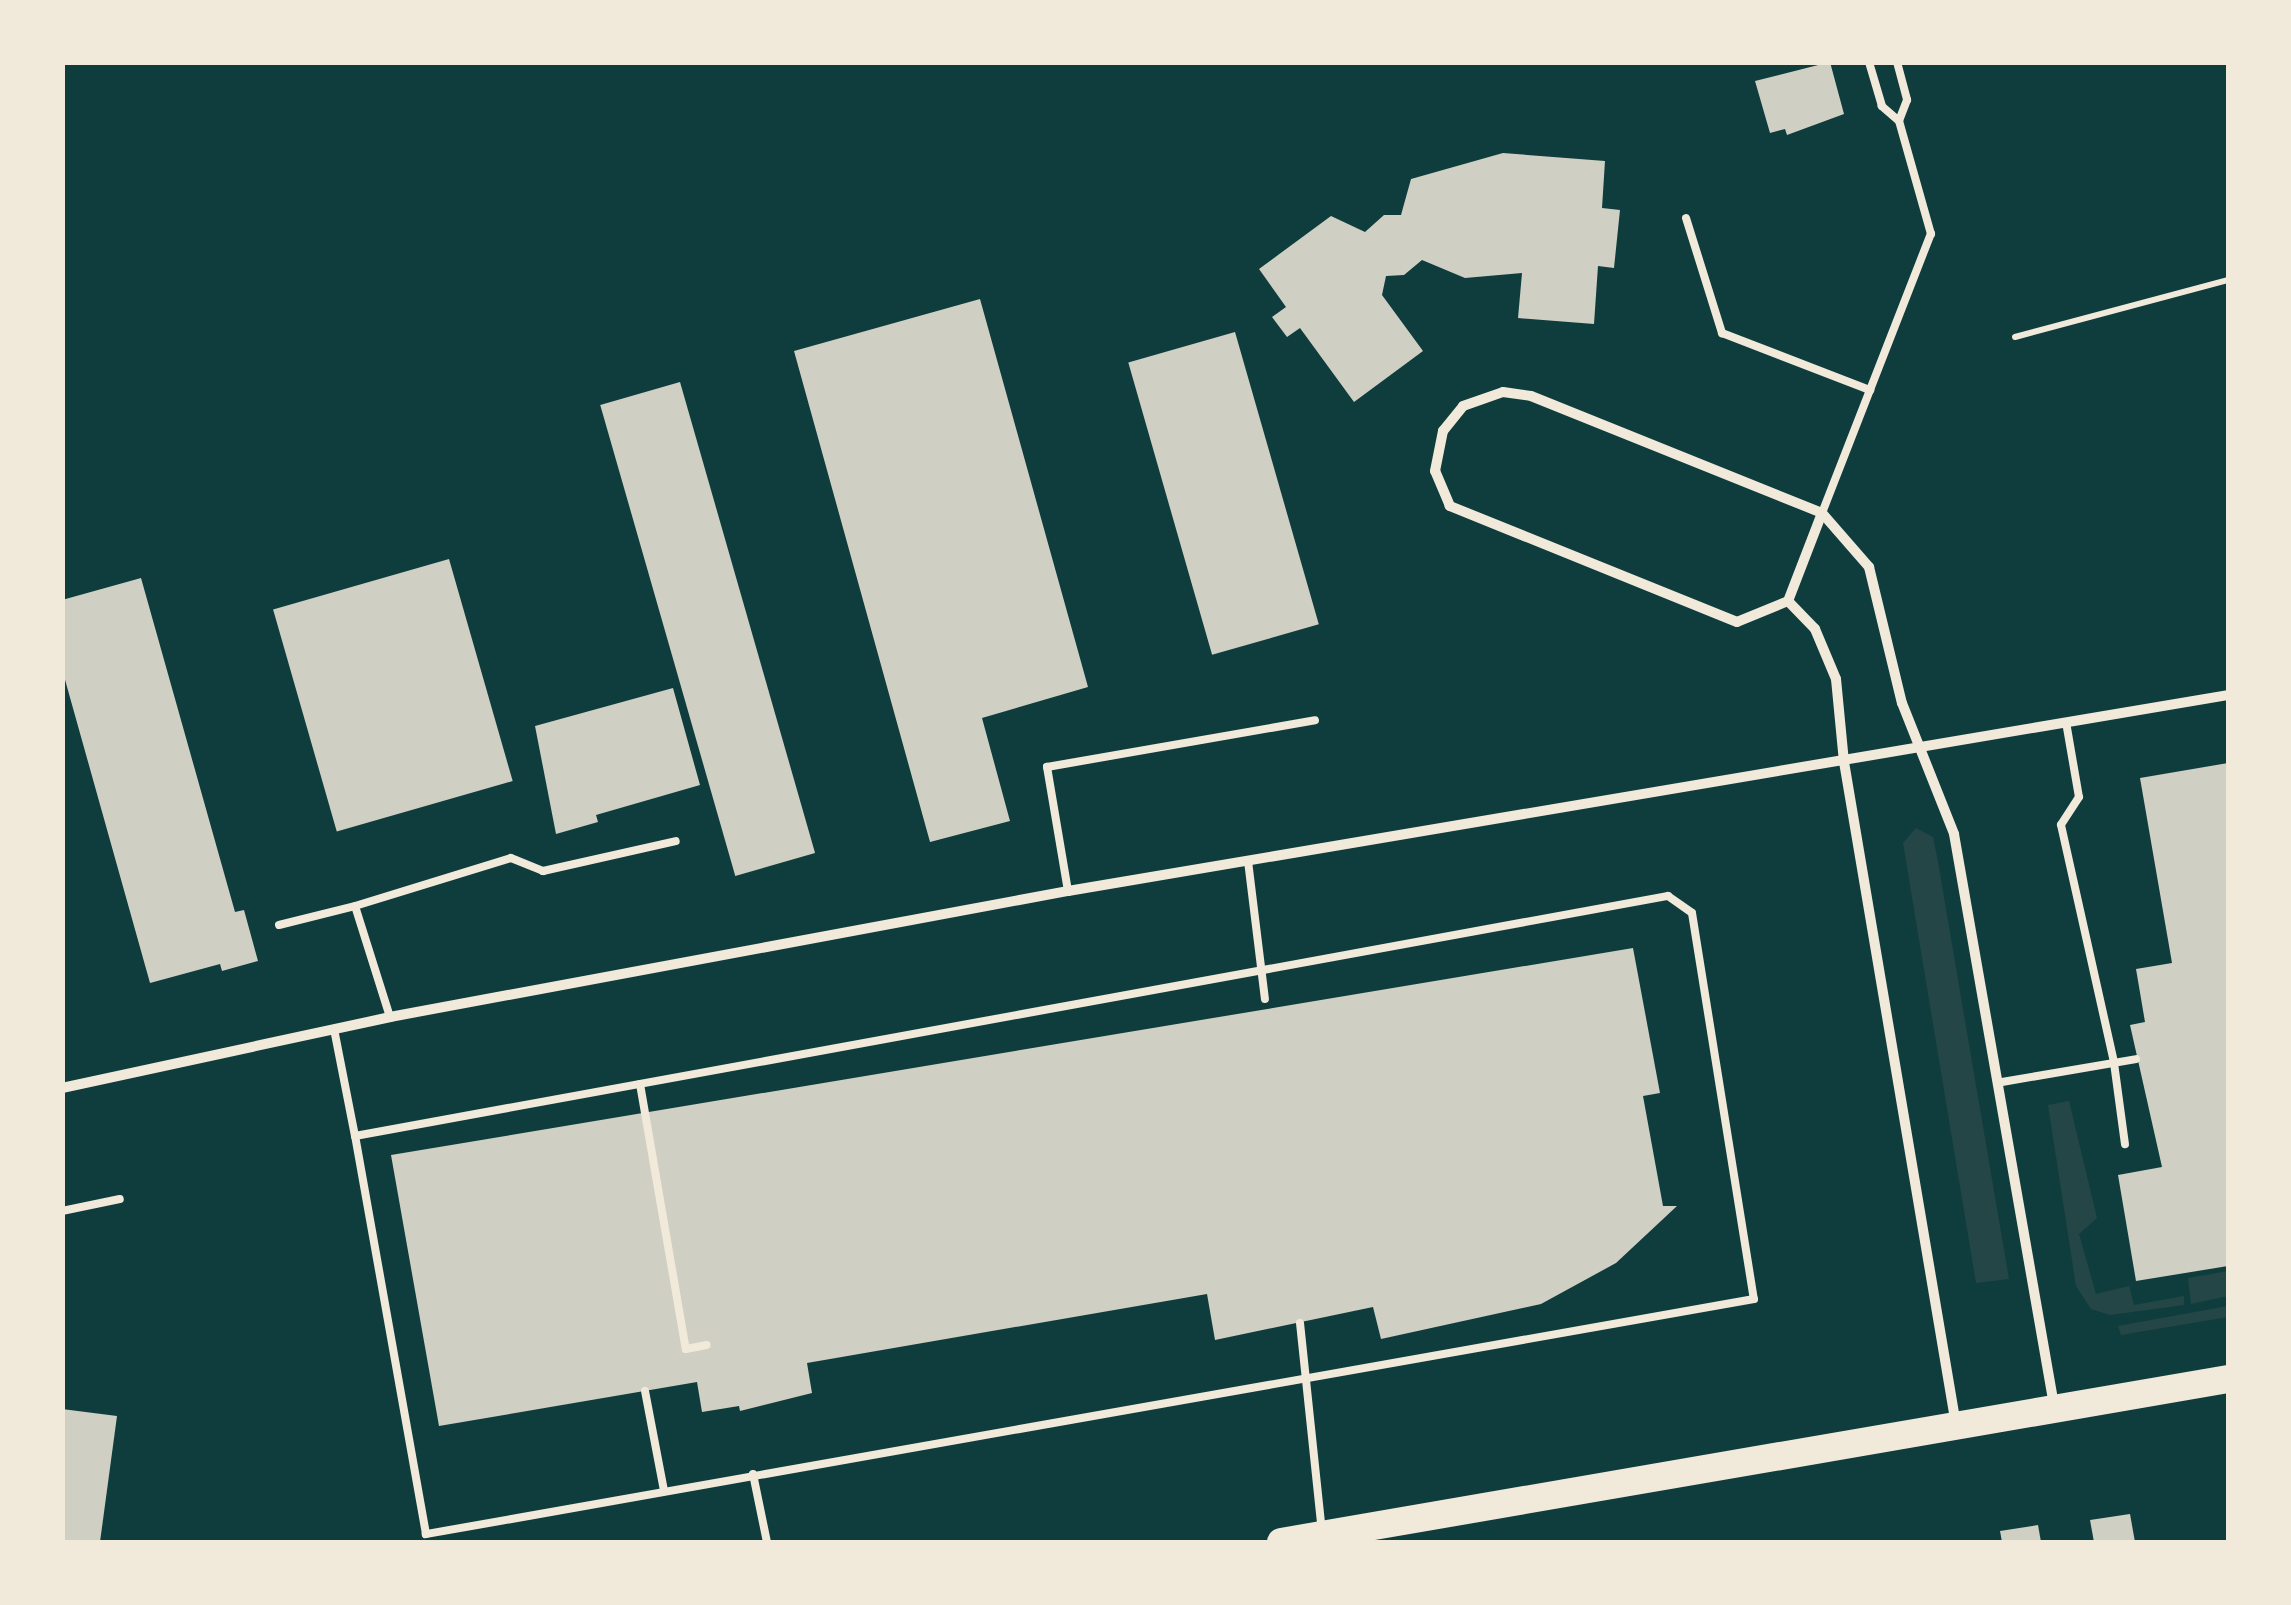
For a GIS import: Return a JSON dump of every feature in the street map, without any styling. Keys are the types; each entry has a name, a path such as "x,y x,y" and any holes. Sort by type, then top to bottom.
{"highway":[{"path":"1281,1542 2228,1379"}],"street":[{"path":"1822,512 1788,601 1737,622 1450,506 1435,471 1443,432 1463,406 1485,396 1532,396 1822,512 1878,581 1902,703 1925,748 1954,834 2002,1082 2055,1410"},
{"path":"1788,601 1830,654 1844,762 1956,1426"},
{"path":"62,1088 390,1017 1068,891 2228,695"}],"lane":[{"path":"1822,512 1930,234 1898,121 1882,106 1869,62"},
{"path":"1898,62 1907,100 1898,121"},
{"path":"1686,218 1722,333 1870,390"},
{"path":"1068,891 1047,767 1315,720"},
{"path":"2066,722 2078,797 2060,825 2114,1062 2125,1144"},
{"path":"280,925 511,858 543,870 676,841"},
{"path":"1248,862 1264,1000"},
{"path":"334,1029 426,1534 1306,1374 1754,1299 1692,914 1668,896 355,1136"},
{"path":"354,906 390,1017"},
{"path":"2002,1082 2136,1059"},
{"path":"640,1084 686,1349 707,1345"},
{"path":"62,1211 120,1199"},
{"path":"1300,1323 1323,1535"},
{"path":"644,1391 664,1490"},
{"path":"753,1474 766,1542"}],"path":[{"path":"2015,336 2228,280"}],"shaded area":[{"path":"1916,828 1933,837 2009,1279 1976,1283 1903,843"},
{"path":"2069,1101 2097,1218 2079,1234 2096,1294 2129,1286 2134,1305 2184,1296 2184,1305 2110,1315 2091,1309 2076,1286 2048,1105"},
{"path":"2228,1271 2228,1296 2191,1304 2188,1278"},
{"path":"2228,1306 2228,1317 2121,1335 2118,1326"}],"building":[{"path":"1830,62 1844,114 1787,135 1785,129 1770,133 1755,81"},
{"path":"1503,153 1605,161 1602,208 1620,210 1614,268 1598,266 1594,324 1518,318 1522,273 1465,278 1422,260 1404,275 1386,276 1382,295 1423,351 1354,402 1300,328 1287,337 1272,317 1286,307 1259,269 1331,216 1365,232 1384,215 1401,215 1411,179"},
{"path":"980,299 1088,687 982,718 1010,821 930,842 794,351"},
{"path":"1235,332 1319,624 1212,655 1128,363"},
{"path":"680,382 815,853 735,876 600,405"},
{"path":"449,559 513,781 337,831 273,609"},
{"path":"141,578 235,912 244,910 258,961 222,971 220,964 150,983 62,669 62,600"},
{"path":"673,688 700,785 596,815 598,822 556,834 535,726"},
{"path":"2228,763 2228,1266 2136,1281 2118,1175 2162,1167 2130,1025 2145,1022 2136,969 2172,963 2140,778"},
{"path":"1633,948 1660,1093 1643,1096 1663,1206 1677,1206 1616,1263 1541,1304 1381,1339 1373,1307 1215,1340 1207,1294 807,1363 812,1393 740,1411 739,1406 702,1412 697,1382 439,1426 391,1155"},
{"path":"62,1409 117,1416 100,1542 62,1542"},
{"path":"2130,1514 2135,1542 2094,1542 2090,1520"},
{"path":"2038,1525 2041,1542 2002,1542 2000,1531"}]}
